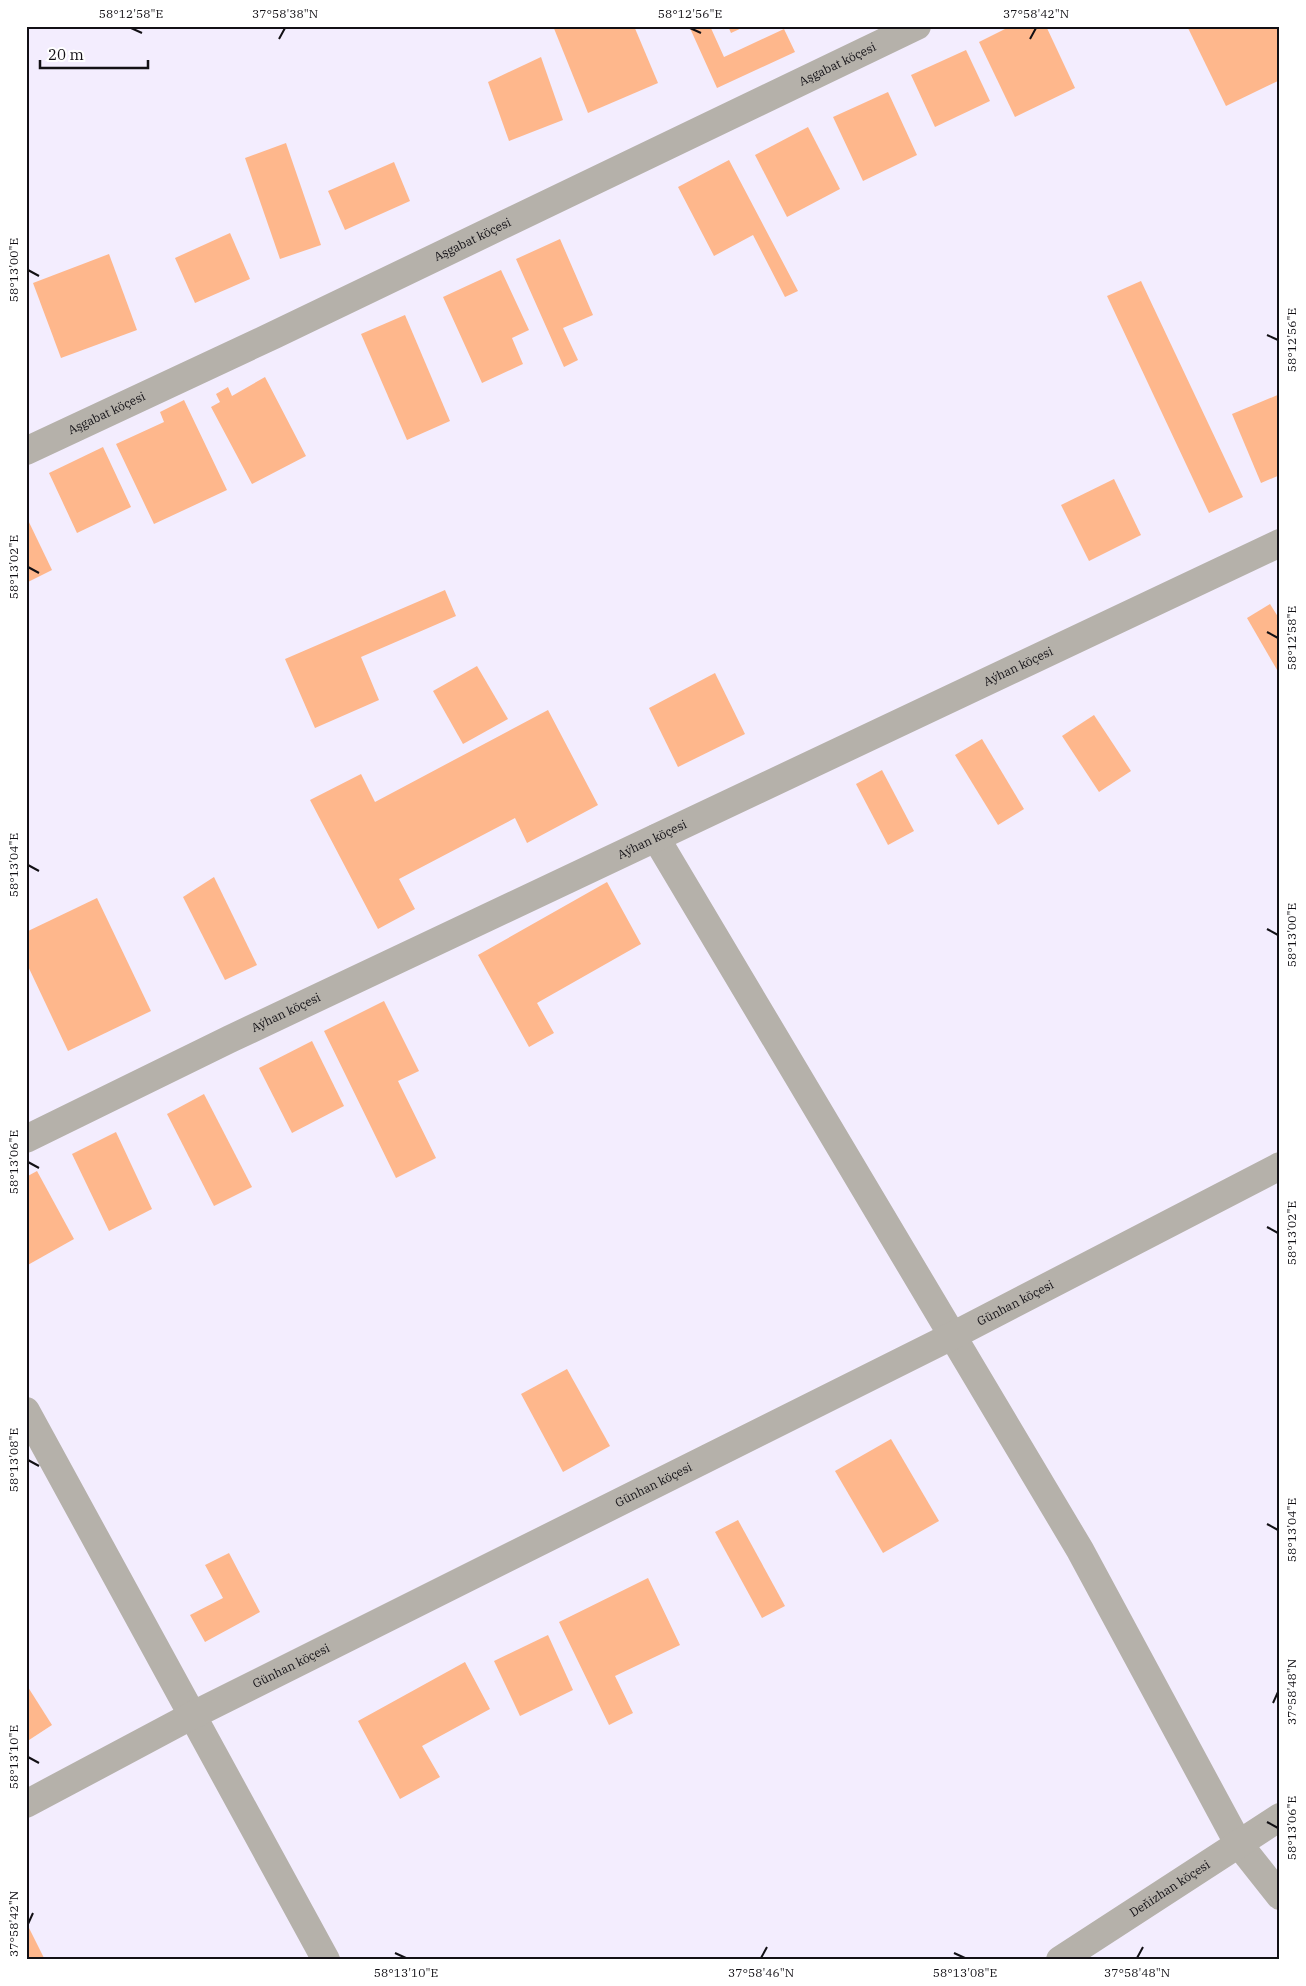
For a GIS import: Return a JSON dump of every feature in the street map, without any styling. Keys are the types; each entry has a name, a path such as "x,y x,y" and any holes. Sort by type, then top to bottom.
{"street":[{"name":"Aşgabat köçesi","path":"26,451 283,331 917,26"},
{"name":"Aýhan köçesi","path":"26,1139 230,1039 1280,543"},
{"path":"656,838 1080,1550 1238,1844 1280,1896"},
{"name":"Günhan köçesi","path":"26,1804 193,1715 952,1336 1280,1166"},
{"path":"26,1411 326,1960"},
{"name":"Deňizhan köçesi","path":"1060,1960 1280,1817"}],"building":[{"path":"553,26 634,26 658,83 588,113"},
{"path":"689,26 710,26 724,57 784,29 795,52 717,88"},
{"path":"728,26 746,26 731,33"},
{"path":"1011,26 1046,26 1075,88 1015,117 979,42"},
{"path":"1187,26 1280,26 1280,80 1226,106"},
{"path":"966,50 990,101 935,127 911,75"},
{"path":"541,57 563,120 509,141 488,82"},
{"path":"888,92 917,155 863,181 833,117"},
{"path":"808,127 840,189 787,217 755,155"},
{"path":"286,143 321,245 280,259 245,158"},
{"path":"729,160 798,291 785,297 753,235 714,256 678,187"},
{"path":"394,162 410,201 345,230 328,191"},
{"path":"230,233 250,279 195,303 175,258"},
{"path":"560,239 593,315 563,328 578,360 564,367 516,259"},
{"path":"109,254 137,330 61,358 33,283"},
{"path":"501,270 529,330 512,338 523,364 482,383 443,297"},
{"path":"1141,281 1243,497 1209,513 1107,296"},
{"path":"405,315 450,421 407,440 361,334"},
{"path":"265,377 306,456 252,484 211,407 220,402 216,394 228,387 232,396"},
{"path":"1280,394 1280,475 1261,483 1232,414"},
{"path":"184,400 227,490 154,524 116,444 164,422 160,412"},
{"path":"103,447 131,507 77,533 49,473"},
{"path":"1114,479 1141,535 1089,561 1061,505"},
{"path":"26,516 52,570 26,583"},
{"path":"445,590 456,616 361,657 379,700 315,728 285,659"},
{"path":"1270,604 1280,620 1280,675 1247,618"},
{"path":"477,666 508,719 463,744 433,691"},
{"path":"715,673 745,734 678,767 649,708"},
{"path":"548,710 598,805 527,843 515,818 399,879 415,909 378,929 310,800 361,774 375,802"},
{"path":"1094,715 1131,771 1099,792 1062,736"},
{"path":"982,739 1024,809 998,825 955,755"},
{"path":"882,770 914,831 888,845 856,784"},
{"path":"214,877 257,965 225,980 183,897"},
{"path":"607,882 641,944 537,1003 554,1033 529,1047 478,955"},
{"path":"97,898 151,1011 68,1051 26,962 26,932"},
{"path":"384,1001 419,1071 398,1081 436,1158 396,1178 324,1031"},
{"path":"312,1041 344,1106 292,1133 259,1068"},
{"path":"204,1094 252,1187 214,1206 167,1114"},
{"path":"116,1132 152,1209 109,1231 72,1154"},
{"path":"37,1171 74,1239 26,1266 26,1177"},
{"path":"567,1369 610,1446 563,1472 521,1394"},
{"path":"891,1439 939,1521 883,1553 835,1471"},
{"path":"738,1520 785,1606 762,1618 715,1532"},
{"path":"229,1553 260,1612 205,1642 190,1615 223,1598 205,1565"},
{"path":"648,1578 680,1645 615,1676 633,1713 609,1725 559,1622"},
{"path":"548,1635 573,1690 520,1716 494,1661"},
{"path":"465,1662 490,1709 422,1746 440,1777 400,1799 358,1721"},
{"path":"26,1684 52,1725 26,1742"},
{"path":"26,1922 45,1960 26,1960"}]}
